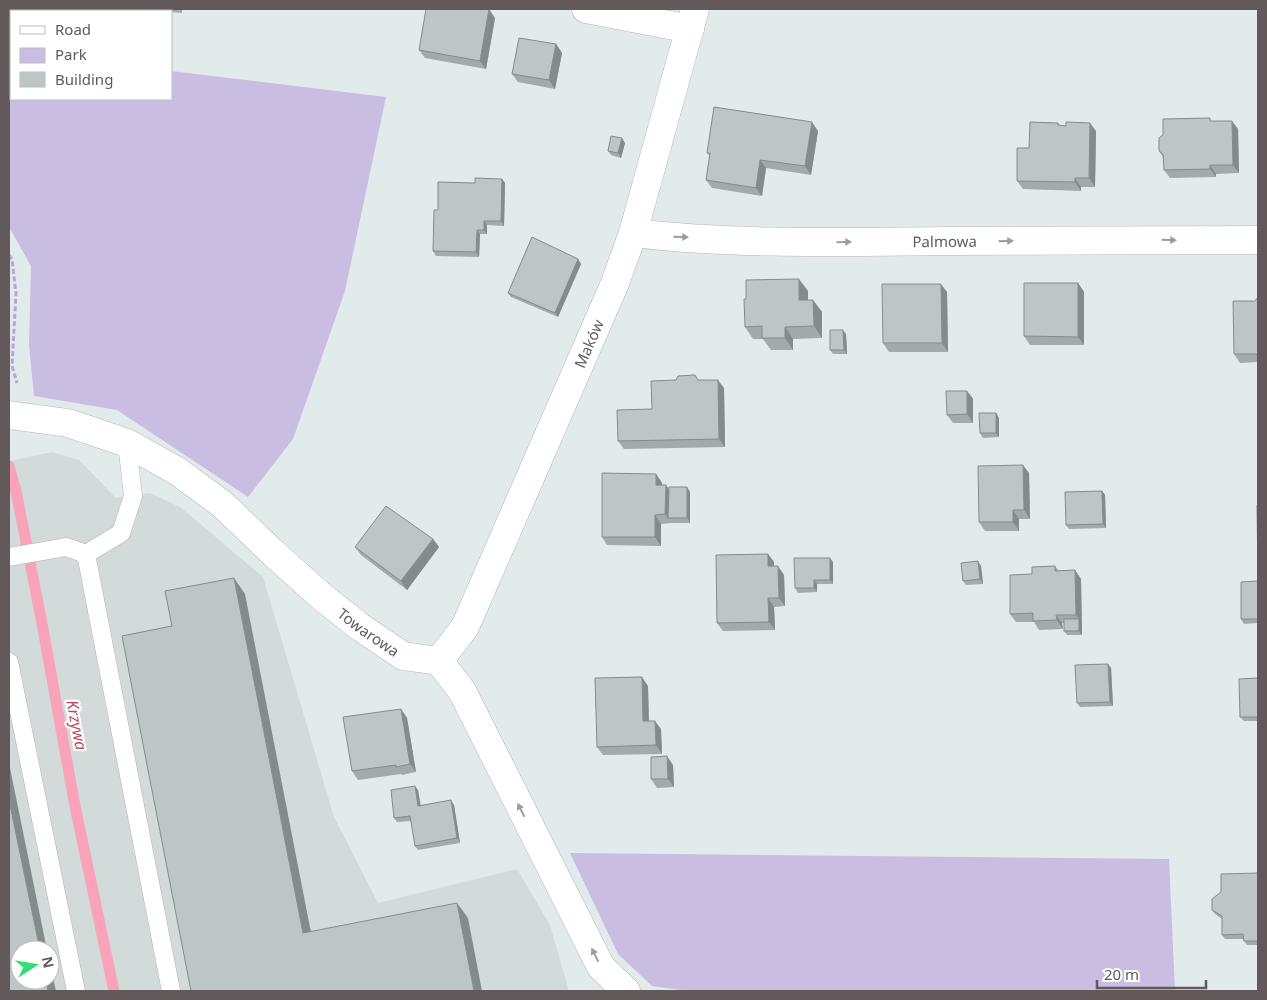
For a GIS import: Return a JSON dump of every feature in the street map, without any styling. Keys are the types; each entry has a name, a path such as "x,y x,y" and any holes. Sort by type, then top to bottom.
{"street":[{"path":"586,9 693,19"},
{"name":"Maków","path":"439,661 465,627 611,292 633,233 693,19"},
{"name":"Palmowa","path":"633,233 671,237 814,243 1134,239 1258,240"},
{"name":"Towarowa","path":"14,415 68,424 127,443 177,471 222,504 321,596 360,627 403,656 439,661"},
{"path":"439,661 462,692 601,967 626,991"}],"lane":[{"path":"86,554 121,533 133,496 127,443"},
{"path":"9,557 66,547 86,554"},
{"path":"86,554 171,991"},
{"path":"9,662 76,991"}],"path":[{"path":"9,255 12,259 16,294 12,366 22,399 14,415"}],"shaded area":[{"path":"52,452 79,460 116,498 150,493 180,507 263,577 334,817 378,903 517,869 550,925 569,991 9,991 9,461"}],"green space":[{"path":"9,50 10,100 172,100 172,71 386,97 345,291 293,439 248,497 117,410 34,396 29,345 31,266 9,227"},
{"path":"570,853 1169,859 1175,991 688,991 652,986 618,954"}],"building":[{"path":"426,9 489,9 480,61 419,50"},
{"path":"519,38 556,44 549,80 512,74"},
{"path":"714,107 812,122 805,166 760,160 756,188 706,180 710,153 707,153"},
{"path":"1210,118 1210,121 1232,121 1233,165 1210,165 1210,169 1164,170 1163,154 1159,151 1159,138 1163,135 1163,119"},
{"path":"1030,122 1058,123 1058,125 1066,126 1066,122 1090,123 1089,178 1075,178 1075,182 1017,181 1017,148 1029,148"},
{"path":"611,136 622,138 618,153 608,151"},
{"path":"475,178 502,179 501,221 484,221 484,230 477,230 476,252 433,251 434,210 438,210 438,182 475,183"},
{"path":"532,237 578,259 555,313 508,293"},
{"path":"799,279 799,300 813,300 814,326 785,327 785,338 762,338 762,326 745,327 744,299 746,299 746,280"},
{"path":"1024,283 1078,283 1078,337 1024,336"},
{"path":"882,284 941,284 942,343 883,343"},
{"path":"1258,297 1258,354 1234,354 1233,301 1255,301"},
{"path":"830,330 843,330 844,350 830,350"},
{"path":"695,375 698,380 718,380 719,439 618,441 617,410 652,409 651,381 676,380 678,376"},
{"path":"946,391 967,391 967,414 947,415"},
{"path":"979,413 996,413 996,433 980,433"},
{"path":"1023,465 1024,510 1013,510 1013,522 979,522 978,466"},
{"path":"602,473 656,474 656,485 666,485 665,514 655,515 655,537 602,537"},
{"path":"669,487 687,487 687,518 668,518"},
{"path":"1102,491 1103,524 1066,525 1065,492"},
{"path":"1257,505 1258,505 1258,581"},
{"path":"386,506 433,539 401,581 355,547"},
{"path":"768,554 768,566 778,566 779,598 768,598 769,622 717,623 716,555"},
{"path":"794,558 830,558 830,580 814,580 814,588 795,588"},
{"path":"978,561 980,579 963,581 961,563"},
{"path":"1055,566 1055,571 1075,570 1076,615 1056,615 1057,620 1033,621 1033,613 1010,614 1010,575 1032,574 1032,567"},
{"path":"234,578 303,933 457,903 474,991 191,991 122,636 172,626 165,591"},
{"path":"1258,581 1258,619 1241,619 1241,582"},
{"path":"1064,619 1079,619 1079,631 1064,631"},
{"path":"1108,664 1110,702 1077,703 1075,665"},
{"path":"642,677 643,721 655,721 656,745 597,747 595,678"},
{"path":"1258,678 1258,717 1240,717 1239,679"},
{"path":"401,709 410,764 352,771 343,717"},
{"path":"667,756 668,779 651,779 651,757"},
{"path":"415,786 418,806 451,800 457,838 415,846 410,816 394,818 391,790"},
{"path":"9,800 38,940 10,940 10,990 48,991 9,991"},
{"path":"1258,873 1258,941 1244,941 1243,934 1222,935 1222,916 1212,910 1212,899 1221,892 1221,874"}],"waterway":[{"name":"Krzywa","path":"9,466 16,491 75,806 114,991"}]}
